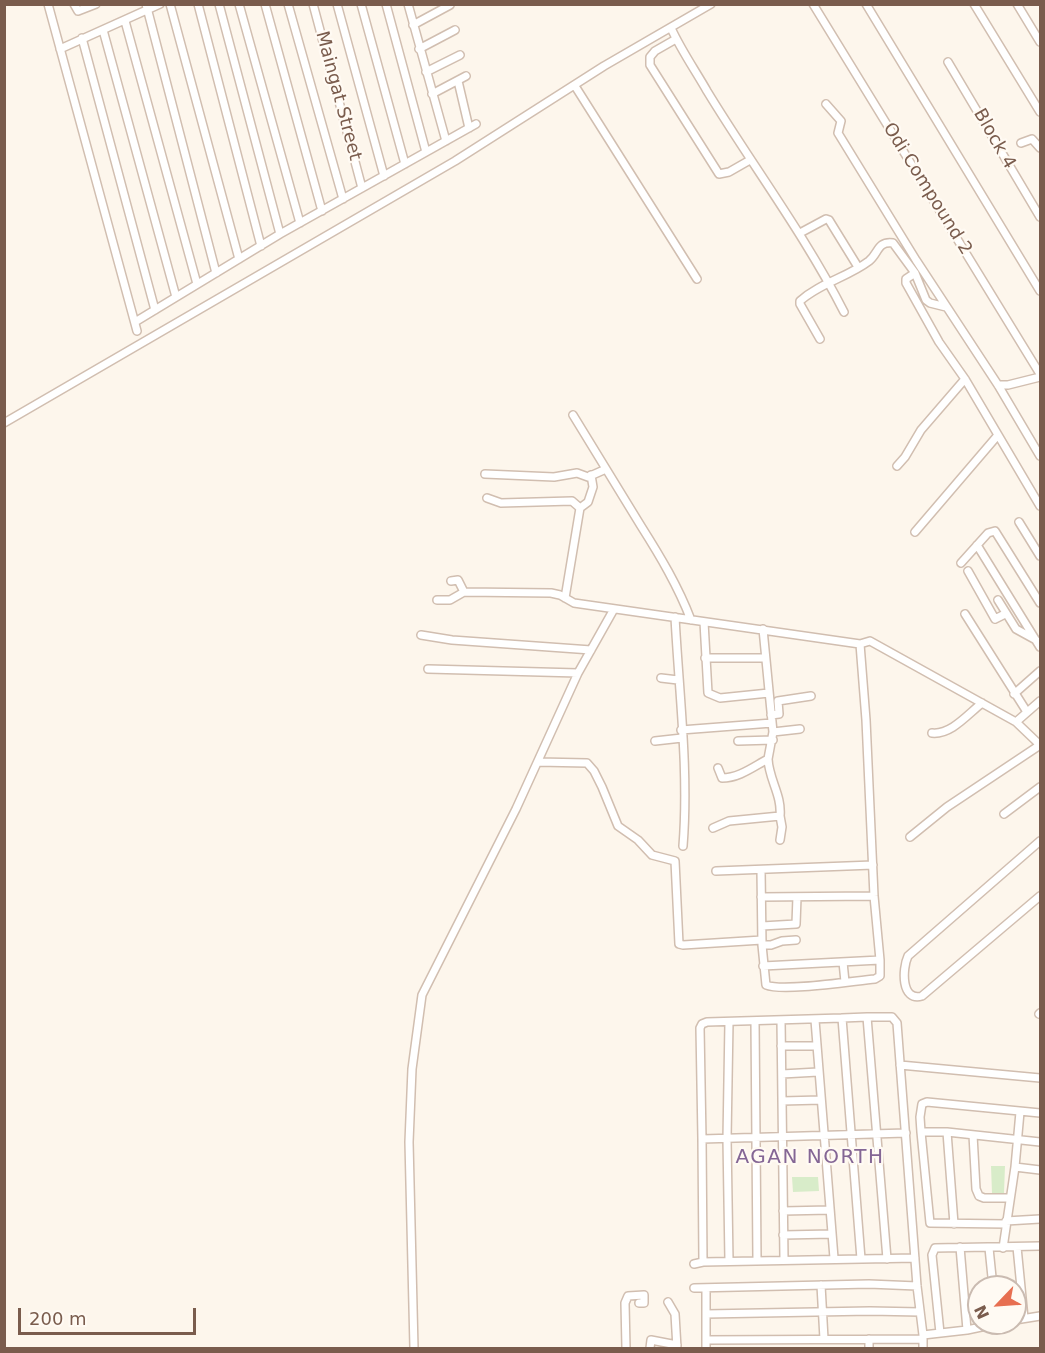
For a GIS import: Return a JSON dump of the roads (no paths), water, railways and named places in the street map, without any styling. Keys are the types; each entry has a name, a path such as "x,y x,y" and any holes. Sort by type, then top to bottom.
{"street":[{"path":"48,4 137,331"},
{"path":"74,4 78,11 96,4"},
{"path":"60,49 125,21 146,8 160,4"},
{"path":"170,4 239,259"},
{"path":"198,4 261,246"},
{"path":"219,4 280,234"},
{"path":"239,4 300,223"},
{"path":"265,4 322,211"},
{"path":"288,4 343,199"},
{"name":"Maingat Street","path":"313,4 362,188"},
{"path":"337,4 384,176"},
{"path":"361,4 405,164"},
{"path":"386,4 426,152"},
{"path":"408,4 446,141"},
{"path":"4,423 414,185 711,4"},
{"name":"Odi Compound 2","path":"813,4 1041,376"},
{"path":"866,4 1041,291"},
{"path":"974,4 1041,112"},
{"path":"1017,4 1041,42"},
{"path":"413,25 450,5"},
{"path":"146,8 216,273"},
{"path":"125,21 197,284"},
{"path":"671,28 750,160 800,233 844,312"},
{"path":"103,30 176,297"},
{"path":"419,49 455,30"},
{"path":"82,38 155,310"},
{"path":"676,39 655,51 650,57 650,65 656,75 719,174 729,172 750,160"},
{"path":"426,72 460,55"},
{"name":"Block 4","path":"948,62 1041,217"},
{"path":"432,94 466,76"},
{"path":"135,322 280,234 473,126 458,81"},
{"path":"575,86 698,279"},
{"path":"826,104 841,122 838,133 1041,456"},
{"path":"1021,143 1032,139 1041,148"},
{"path":"800,233 829,219 858,267"},
{"path":"820,339 800,301 871,259 879,246 889,243 896,245 916,276 926,300 946,307"},
{"path":"931,283 916,276 906,279 906,283 939,342 965,379 1041,506"},
{"path":"998,385 1008,385 1041,376"},
{"path":"897,466 905,458 921,430 965,379"},
{"path":"573,415 680,591 691,620"},
{"path":"915,532 998,435"},
{"path":"485,474 554,477 577,473 591,476 606,469"},
{"path":"565,598 580,508 588,502 592,487 591,476"},
{"path":"488,498 501,503 572,501 580,508"},
{"path":"1020,522 1041,556"},
{"path":"961,563 992,531 996,533 1041,603"},
{"path":"977,545 1041,647"},
{"path":"968,571 995,619 1005,614"},
{"path":"451,581 458,580 464,592"},
{"path":"438,600 450,600 464,592 551,593 574,603 860,644 873,642 1016,722 1040,745 947,807 910,837"},
{"path":"998,600 1016,629 1036,640"},
{"path":"414,1348 409,1142 412,1069 418,1010 422,995 578,674 614,609"},
{"path":"964,614 1027,712"},
{"path":"675,617 685,816 682,846"},
{"path":"704,622 707,691 712,696 720,698 770,693"},
{"path":"763,629 772,732 768,759 770,775 779,795 782,827 780,840"},
{"path":"421,635 452,640 591,650"},
{"path":"761,870 763,966 765,983 768,986 877,978 881,973 874,896 860,644"},
{"path":"705,658 765,658"},
{"path":"428,669 578,674"},
{"path":"1014,694 1041,671"},
{"path":"661,678 678,680"},
{"path":"655,741 682,734 771,719 779,714 778,701 811,696"},
{"path":"1016,722 1041,701"},
{"path":"933,733 939,734 948,730 982,703"},
{"path":"772,732 800,729"},
{"path":"738,741 772,740"},
{"path":"718,768 722,777 732,777 768,759"},
{"path":"537,762 587,763 602,787 618,826 655,856 675,861 679,944 762,942 771,945 796,940"},
{"path":"1004,814 1041,787"},
{"path":"714,828 729,821 780,816"},
{"path":"1041,841 908,956 904,973 906,989 910,995 916,998 925,994 1041,896"},
{"path":"716,871 873,865"},
{"path":"761,897 874,896"},
{"path":"762,926 796,924 797,897"},
{"path":"763,966 880,960"},
{"path":"843,962 844,982"},
{"path":"867,1017 887,1259"},
{"path":"703,1262 700,1028 705,1023 892,1017 896,1020 923,1348"},
{"path":"842,1018 861,1259"},
{"path":"780,1020 784,1259"},
{"path":"815,1020 834,1258"},
{"path":"755,1021 757,1260"},
{"path":"729,1022 727,1139 729,1261"},
{"path":"781,1046 816,1046"},
{"path":"900,1065 1041,1078"},
{"path":"782,1074 818,1072"},
{"path":"782,1101 821,1100"},
{"path":"1041,1113 925,1102 922,1105 920,1117 931,1223 1006,1223 1041,1219"},
{"path":"1003,1248 1015,1167 1020,1112"},
{"path":"921,1132 947,1132 1041,1142"},
{"path":"947,1132 954,1224"},
{"path":"702,1139 906,1133"},
{"path":"973,1135 977,1194 981,1198 1010,1198"},
{"path":"1015,1167 1041,1170"},
{"path":"783,1211 830,1210"},
{"path":"783,1235 832,1234"},
{"path":"940,1333 932,1252 935,1248 1041,1246"},
{"path":"1017,1247 1020,1275"},
{"path":"706,1340 732,1340 759,1345 785,1340 923,1337 967,1330 960,1248"},
{"path":"989,1248 992,1275"},
{"path":"694,1264 784,1259 915,1258"},
{"path":"694,1288 869,1284 917,1286"},
{"path":"821,1285 824,1340"},
{"path":"706,1288 706,1348"},
{"path":"626,1348 625,1303 628,1296 644,1296 644,1302 639,1303"},
{"path":"650,1348 651,1340 677,1347 669,1306"},
{"path":"706,1314 920,1312"},
{"path":"868,1339 868,1348"},
{"path":"895,1339 895,1348"},
{"path":"732,1340 732,1348"},
{"path":"785,1340 785,1348"}],"district":[{"name":"AGAN NORTH","path":"810,1158"}]}
